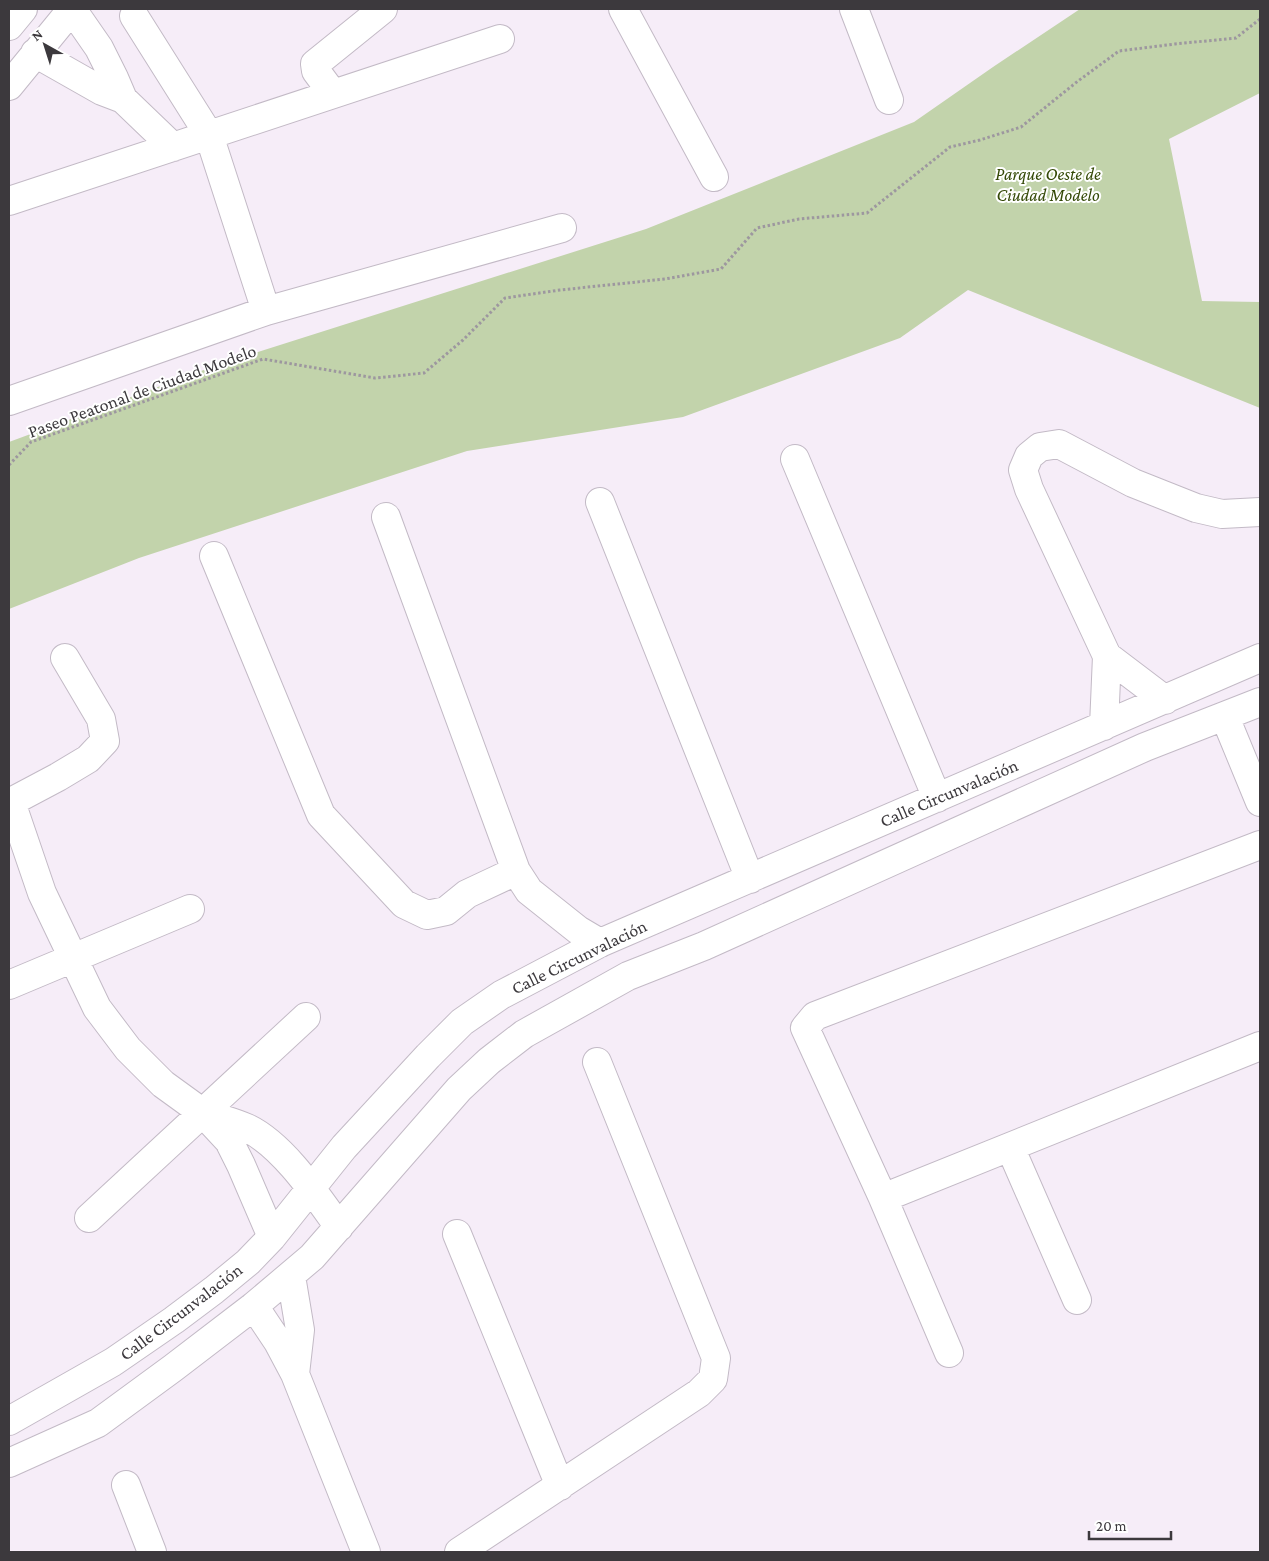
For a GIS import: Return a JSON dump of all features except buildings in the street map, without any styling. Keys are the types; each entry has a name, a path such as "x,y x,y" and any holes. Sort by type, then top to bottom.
{"street":[{"path":"9,26 23,9"},
{"path":"9,86 72,9 99,48 123,99 173,147"},
{"path":"334,94 316,71 315,64 383,9"},
{"path":"624,9 714,178"},
{"path":"854,9 889,100"},
{"path":"134,16 208,135 266,311"},
{"path":"9,201 500,39"},
{"path":"35,53 102,91 123,99"},
{"path":"9,401 266,311 562,228"},
{"path":"1104,726 1107,656 1029,489 1023,470 1030,456 1040,447 1060,444 1133,483 1196,508 1222,514 1260,512"},
{"path":"795,459 937,798"},
{"path":"600,502 750,879"},
{"path":"386,517 516,871 529,891 578,930 600,944"},
{"path":"214,556 321,815 404,904 427,914 446,911 467,894 516,871"},
{"path":"1107,656 1165,700"},
{"path":"65,658 101,719 105,741 88,759 10,802 42,893 98,1008 128,1049 163,1084 203,1113 228,1141 272,1237"},
{"name":"Calle Circunvalación","path":"9,1421 113,1362 174,1320 241,1267 272,1237 344,1147 428,1056 462,1022 501,995 600,944 1260,658"},
{"path":"9,1463 98,1423 291,1276 312,1257 339,1227 459,1089 489,1061 524,1034 628,976 704,946 1145,747 1260,702"},
{"path":"1133,714 1145,747"},
{"path":"1225,717 1260,802"},
{"path":"949,1353 883,1198 805,1028 815,1016 1260,844"},
{"path":"9,985 190,909"},
{"path":"89,1218 306,1017"},
{"path":"883,1198 1260,1046"},
{"path":"459,1552 699,1393 714,1379 716,1358 596,1062"},
{"path":"203,1113 247,1128 270,1142 311,1187 339,1227"},
{"path":"1010,1147 1077,1300"},
{"path":"457,1234 560,1486"},
{"path":"291,1276 300,1330 294,1374"},
{"path":"254,1306 278,1342 294,1374 366,1552"},
{"path":"126,1485 152,1552"}],"path":[{"name":"Paseo Peatonal de Ciudad Modelo","path":"9,465 31,442 263,359 375,378 424,373 463,340 505,298 665,279 721,269 757,228 799,219 867,213 950,147 1021,127 1119,51 1236,38 1260,20"}],"green space":[{"name":"Parque Oeste de Ciudad Modelo","path":"1080,9 1260,9 1260,93 1169,139 1202,301 1260,302 1260,408 968,290 900,338 683,417 467,451 139,558 9,609 9,442 220,364 646,229 914,122"}]}
